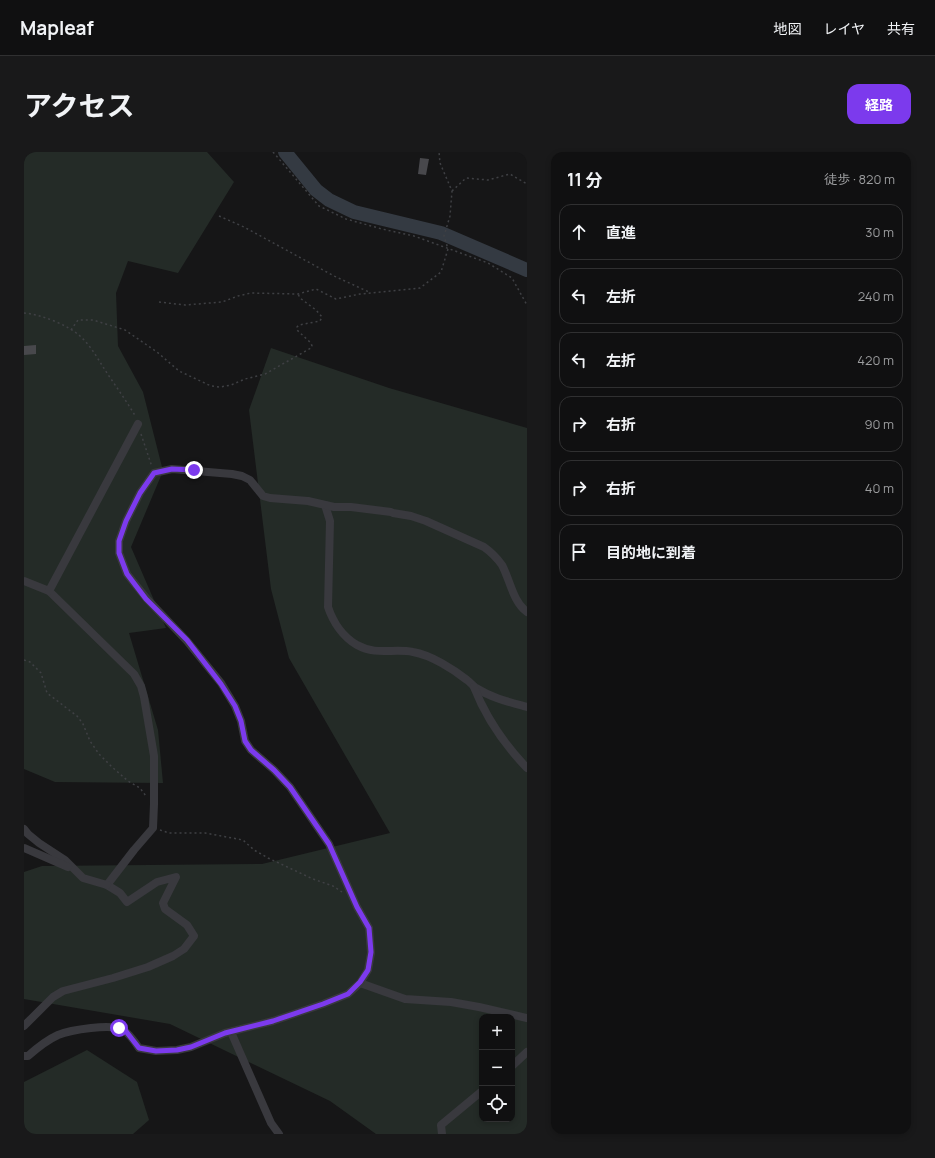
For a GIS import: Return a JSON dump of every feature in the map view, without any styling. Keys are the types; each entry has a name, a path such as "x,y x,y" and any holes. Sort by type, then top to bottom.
{"street":[{"path":"49,591 138,424"},
{"path":"24,1056 28,1056 48,1040 60,1034 105,1027 125,1030 139,1048 156,1051 177,1050 191,1047 231,1032 273,1021 348,994 360,982 368,970 371,952 369,928 357,907 329,844 290,787 274,770 251,750 245,741 241,721 235,706 221,684 187,640 146,599 127,574 121,562 119,541 126,521 140,493 154,473 172,469 232,474 242,476 250,480 263,496 286,500 308,501 334,507 351,507 391,512 426,521 484,547 492,553 501,564 519,604 527,612"},
{"path":"325,505 330,521 328,607 337,626 356,644 370,651 413,652 427,656 462,676 474,687 492,697 527,707"},
{"path":"24,581 49,591 134,674 141,686 154,756 153,828 107,885"},
{"path":"474,687 488,719 516,757 527,768"},
{"path":"24,829 39,843 65,860 83,878 107,885 120,893 127,902 157,882 176,877 163,903 165,909 187,925 194,936 184,949 173,956 113,978 63,991 53,998 24,1026"},
{"path":"24,848 76,870"},
{"path":"360,982 405,999 451,1002 527,1018"},
{"path":"231,1032 271,1123 279,1134"},
{"path":"515,1063 527,1052"},
{"path":"442,1134 441,1125 479,1093"}],"path":[{"path":"273,152 320,206 346,219 414,236 488,263 512,278 527,305"},
{"path":"159,302 185,305 222,302 251,293 298,294 316,289 336,299 371,293 420,288 441,272 448,249 444,236 450,216 452,191 440,163 439,152"},
{"path":"452,191 466,178 488,180 510,174 527,184"},
{"path":"219,216 244,227 334,276 371,293"},
{"path":"72,330 78,320 92,320 125,330 157,352 179,371 211,386 220,387 265,374 312,346 311,343 297,330 297,327 299,325 320,321 322,317 316,310 300,298 298,294"},
{"path":"24,313 34,314 49,319 72,330 80,336 94,352 107,373 125,397 137,419 154,473"},
{"path":"24,660 30,662 41,673 47,693 78,716 90,741 100,754 128,781 140,788 154,804"},
{"path":"153,828 169,833 205,833 243,840 254,850 268,858 313,879 333,886 345,895"}],"shaded area":[{"path":"24,152 207,152 234,182 178,273 128,261 116,293 118,346 143,392 163,471 131,547 166,628 129,633 158,730 163,783 55,782 24,769"},
{"path":"271,348 389,388 527,428 527,1134 376,1134 330,1101 170,1024 24,999 24,872 42,866 262,864 390,833 289,658 271,589 249,410"},
{"path":"87,1050 137,1082 149,1120 133,1134 24,1134 24,1082"}],"building":[{"path":"420,158 429,159 426,175 418,174"},
{"path":"36,345 36,354 24,355 24,346"}],"waterway":[{"path":"285,152 316,190 329,200 354,212 441,233 527,270"}],"route":[{"path":"119,1028 125,1030 139,1048 156,1051 177,1050 191,1047 225,1033 273,1021 348,994 360,982 368,970 371,952 369,928 357,907 329,844 290,787 274,770 251,750 245,741 241,721 235,706 221,684 187,640 152,603 146,599 127,574 121,562 119,541 126,521 140,493 154,473 172,469 194,470"}]}
